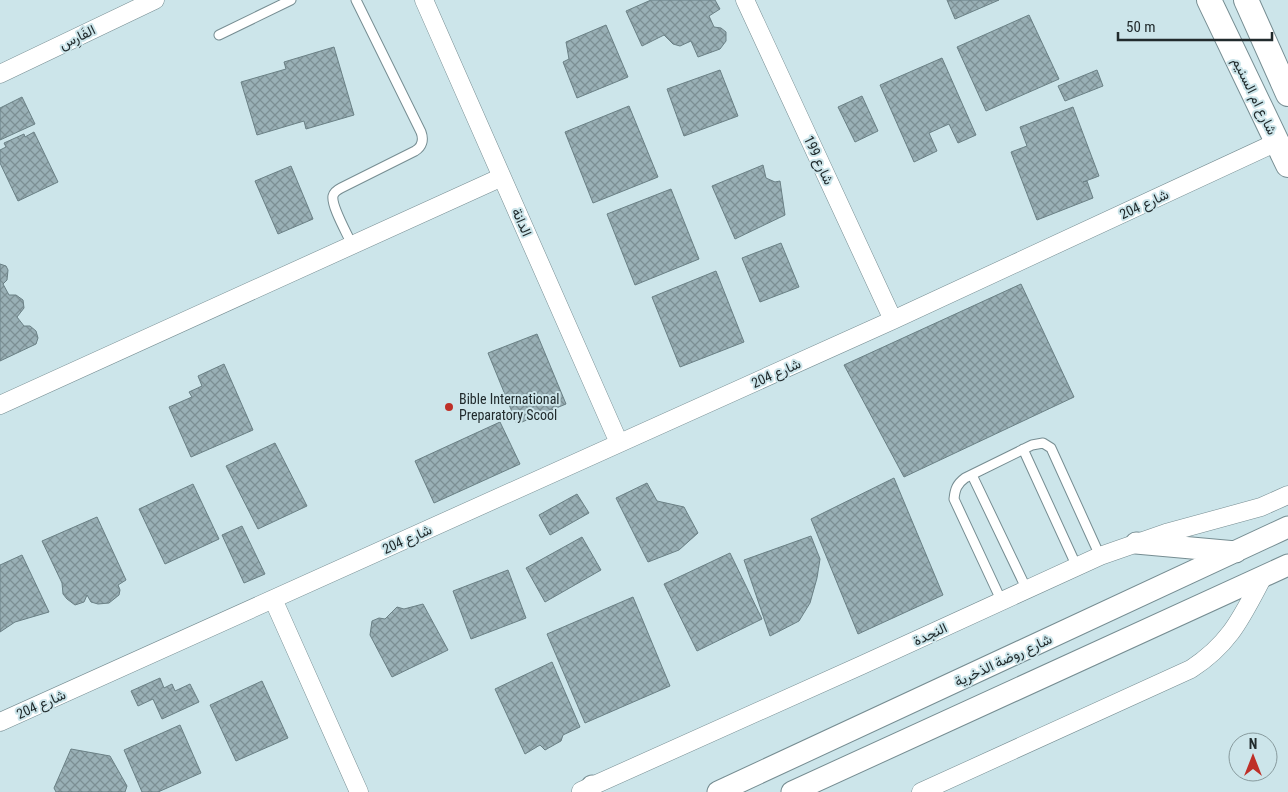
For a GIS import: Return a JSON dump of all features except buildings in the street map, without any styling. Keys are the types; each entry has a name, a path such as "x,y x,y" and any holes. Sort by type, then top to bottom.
{"main road":[{"name":"شارع ام السنيم","path":"1209,0 1288,164"},
{"path":"1246,0 1288,94"}],"street":[{"name":"الفَارِس","path":"0,74 155,0"},
{"name":"الدانة","path":"424,0 619,443"},
{"name":"شارع 199","path":"745,0 893,320"},
{"name":"شارع 204","path":"0,722 893,320 1277,142"},
{"path":"0,405 502,177"},
{"name":"النجدة","path":"586,790 1100,556 1166,532 1243,512 1288,495"},
{"name":"شارع روضة الذخرية","path":"718,792 1288,527"},
{"path":"1136,543 1236,552"},
{"path":"792,792 1288,565"},
{"path":"921,792 1191,668 1215,652 1231,634 1264,575"},
{"path":"273,599 359,792"},
{"path":"834,792 850,766"}],"lane":[{"path":"219,35 291,0"},
{"path":"352,245 334,205 334,193 340,188 419,149 423,141 421,132 356,0"},
{"path":"1002,602 954,499 955,491 959,483 1023,449 1038,443 1052,448 1100,556"},
{"path":"1023,449 1077,567"},
{"path":"972,475 1027,590"}],"place":[{"name":"Bible International Preparatory Scool","path":"449,407"}]}
